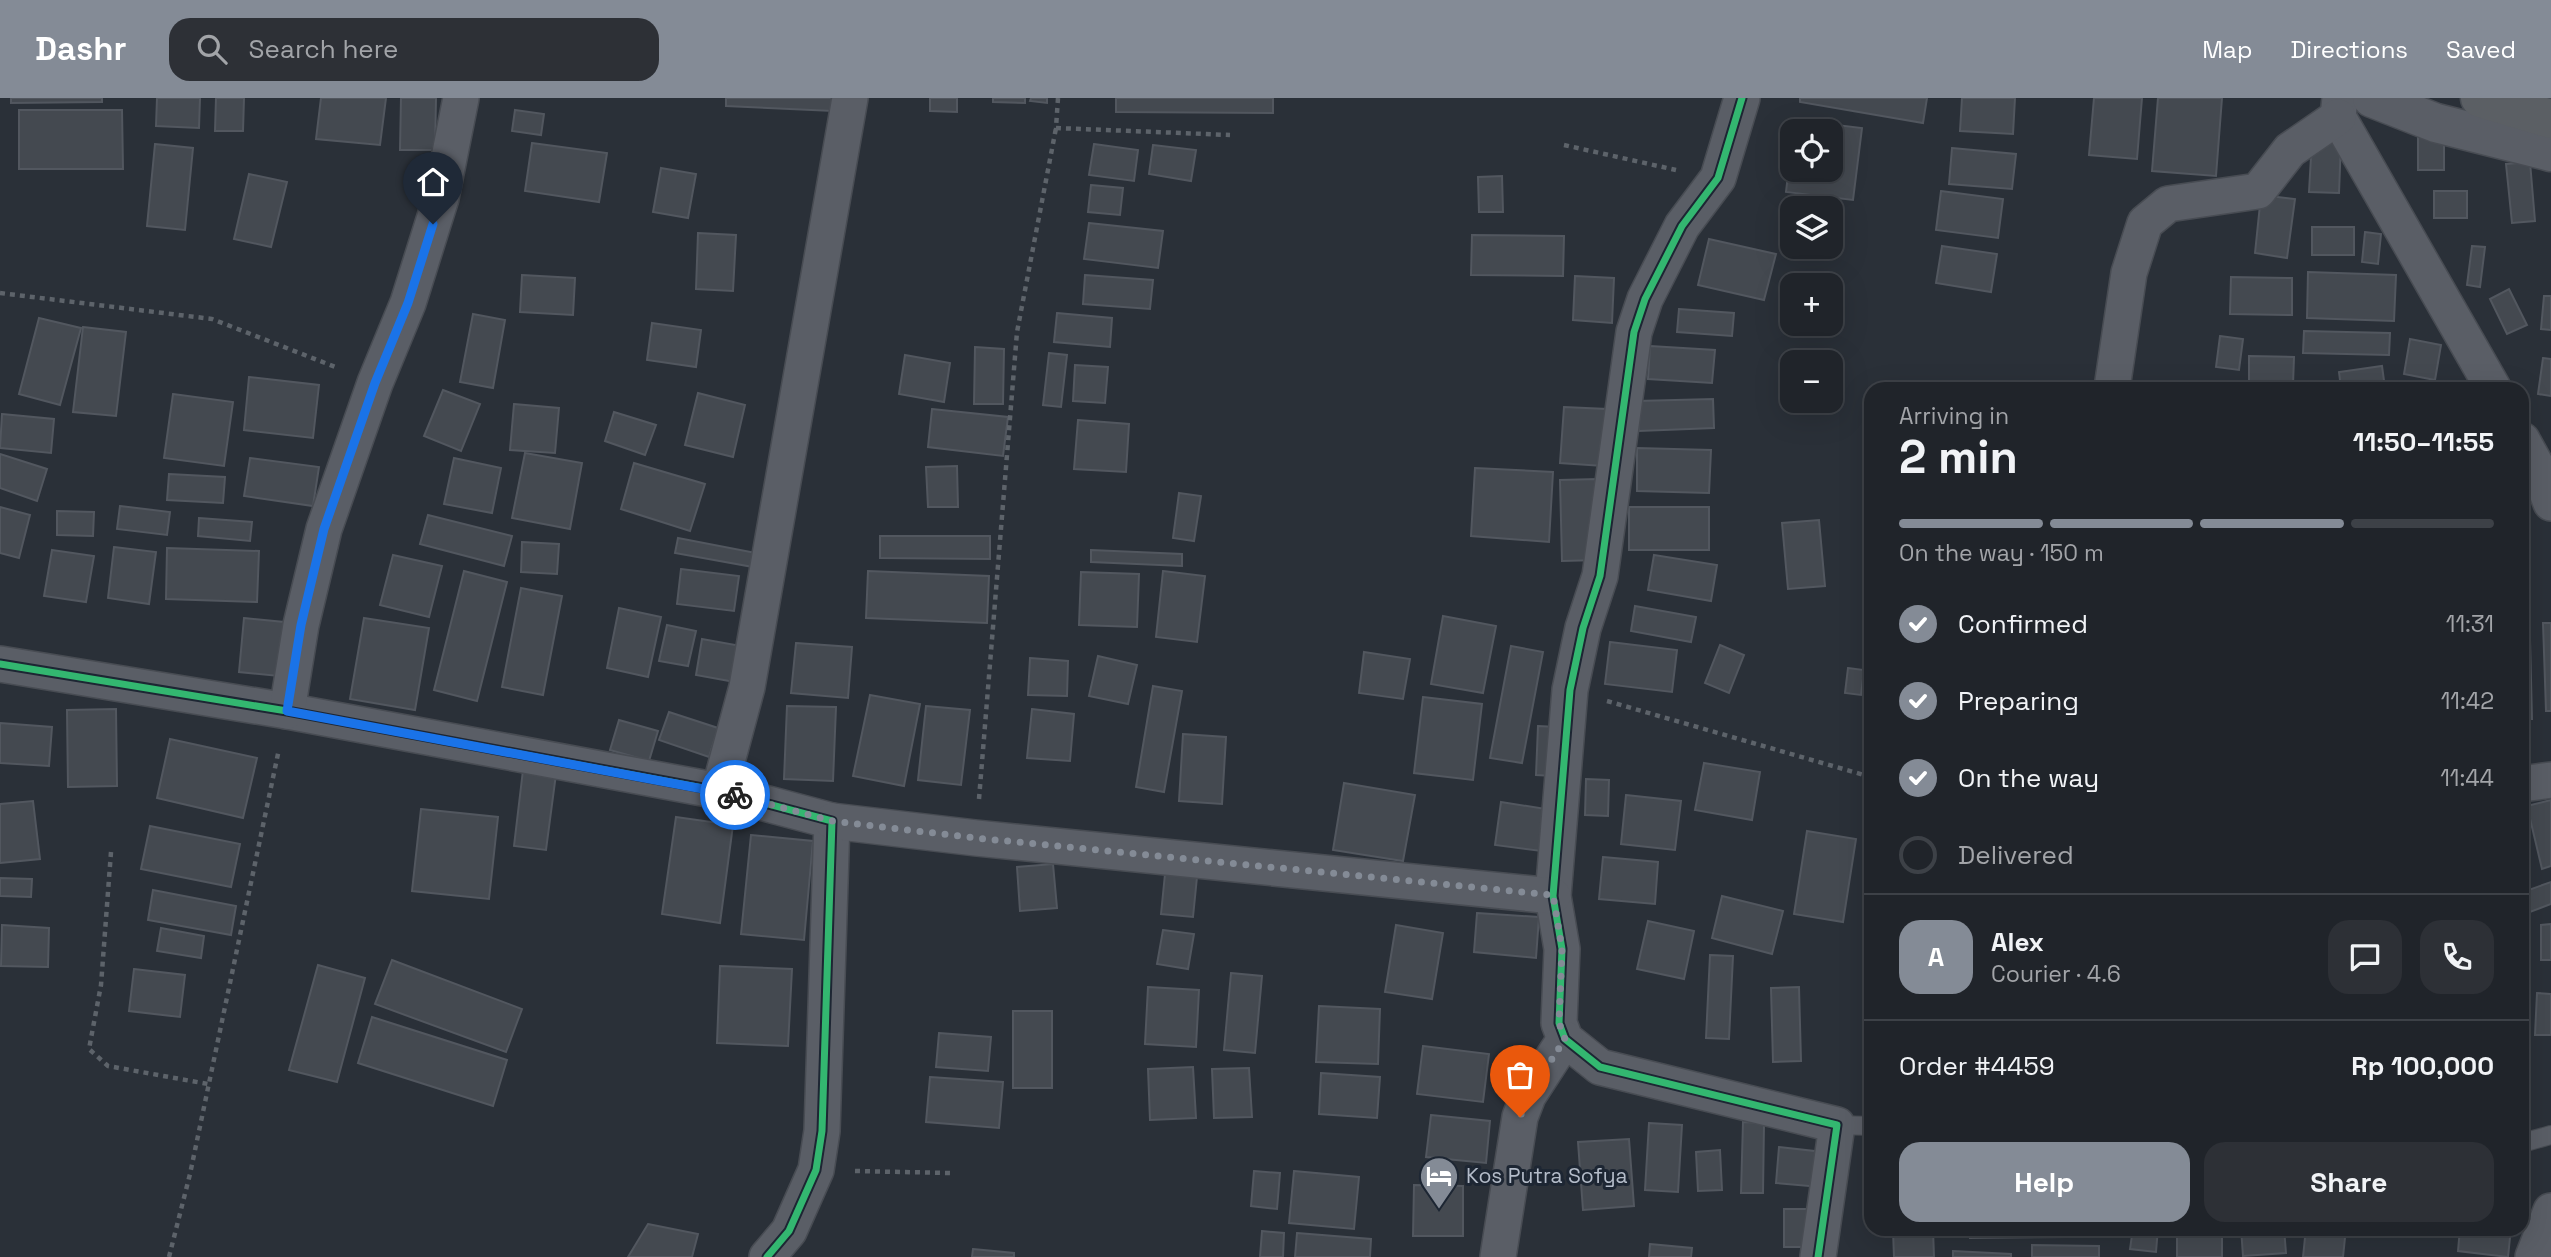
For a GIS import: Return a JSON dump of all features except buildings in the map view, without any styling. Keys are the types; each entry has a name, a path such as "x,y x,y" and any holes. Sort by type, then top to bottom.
{"highway":[{"path":"2480,98 2551,119"}],"street":[{"path":"287,711 301,625 324,529 375,383 408,303 441,198 461,98"},
{"path":"719,791 747,687 850,98"},
{"path":"1742,98 1718,178 1682,226 1645,299 1634,332 1600,576 1584,628 1570,690 1553,895 1562,949 1559,1023 1565,1039 1600,1067 1854,1125 1818,1257"},
{"path":"2372,98 2436,123 2551,152"},
{"path":"2113,382 2129,273 2145,223 2168,204 2258,191 2290,150 2339,107 2490,382"},
{"path":"2529,453 2551,503"},
{"path":"0,664 287,711 719,791 832,821 976,838 1553,895"},
{"path":"2529,783 2551,780"},
{"path":"766,1257 789,1231 816,1170 822,1130 827,1049 832,821"},
{"path":"1498,1257 1520,1117 1528,1096 1565,1039"},
{"path":"2533,1257 2551,1211"}],"lane":[{"path":"2529,1141 2551,1135"}],"path":[{"path":"976,838 1017,332 1056,128 1058,98"},
{"path":"1056,128 1230,135"},
{"path":"1564,145 1718,178"},
{"path":"0,293 212,319 375,383"},
{"path":"1570,690 1864,775"},
{"path":"169,1257 190,1174 287,711"},
{"path":"111,852 101,985 89,1049 108,1066 208,1084"},
{"path":"816,1170 950,1173"}],"cycle path":[{"path":"1742,98 1718,178 1682,226 1645,299 1634,332 1600,576 1583,628 1570,690 1553,896 1562,949 1559,1023 1565,1039 1600,1067 1837,1125 1818,1257"},
{"path":"0,664 287,711 719,791 832,821 822,1131 816,1170 789,1231 767,1257"}],"way so far":[{"path":"735,795 832,821 976,838 1553,895 1562,949 1559,1023 1565,1039 1528,1096 1520,1117"}],"place":[{"name":"Kos Putra Sofya","path":"1439,1210"}],"route":[{"path":"433,224 408,303 375,383 324,529 301,625 287,711 735,795"}]}
